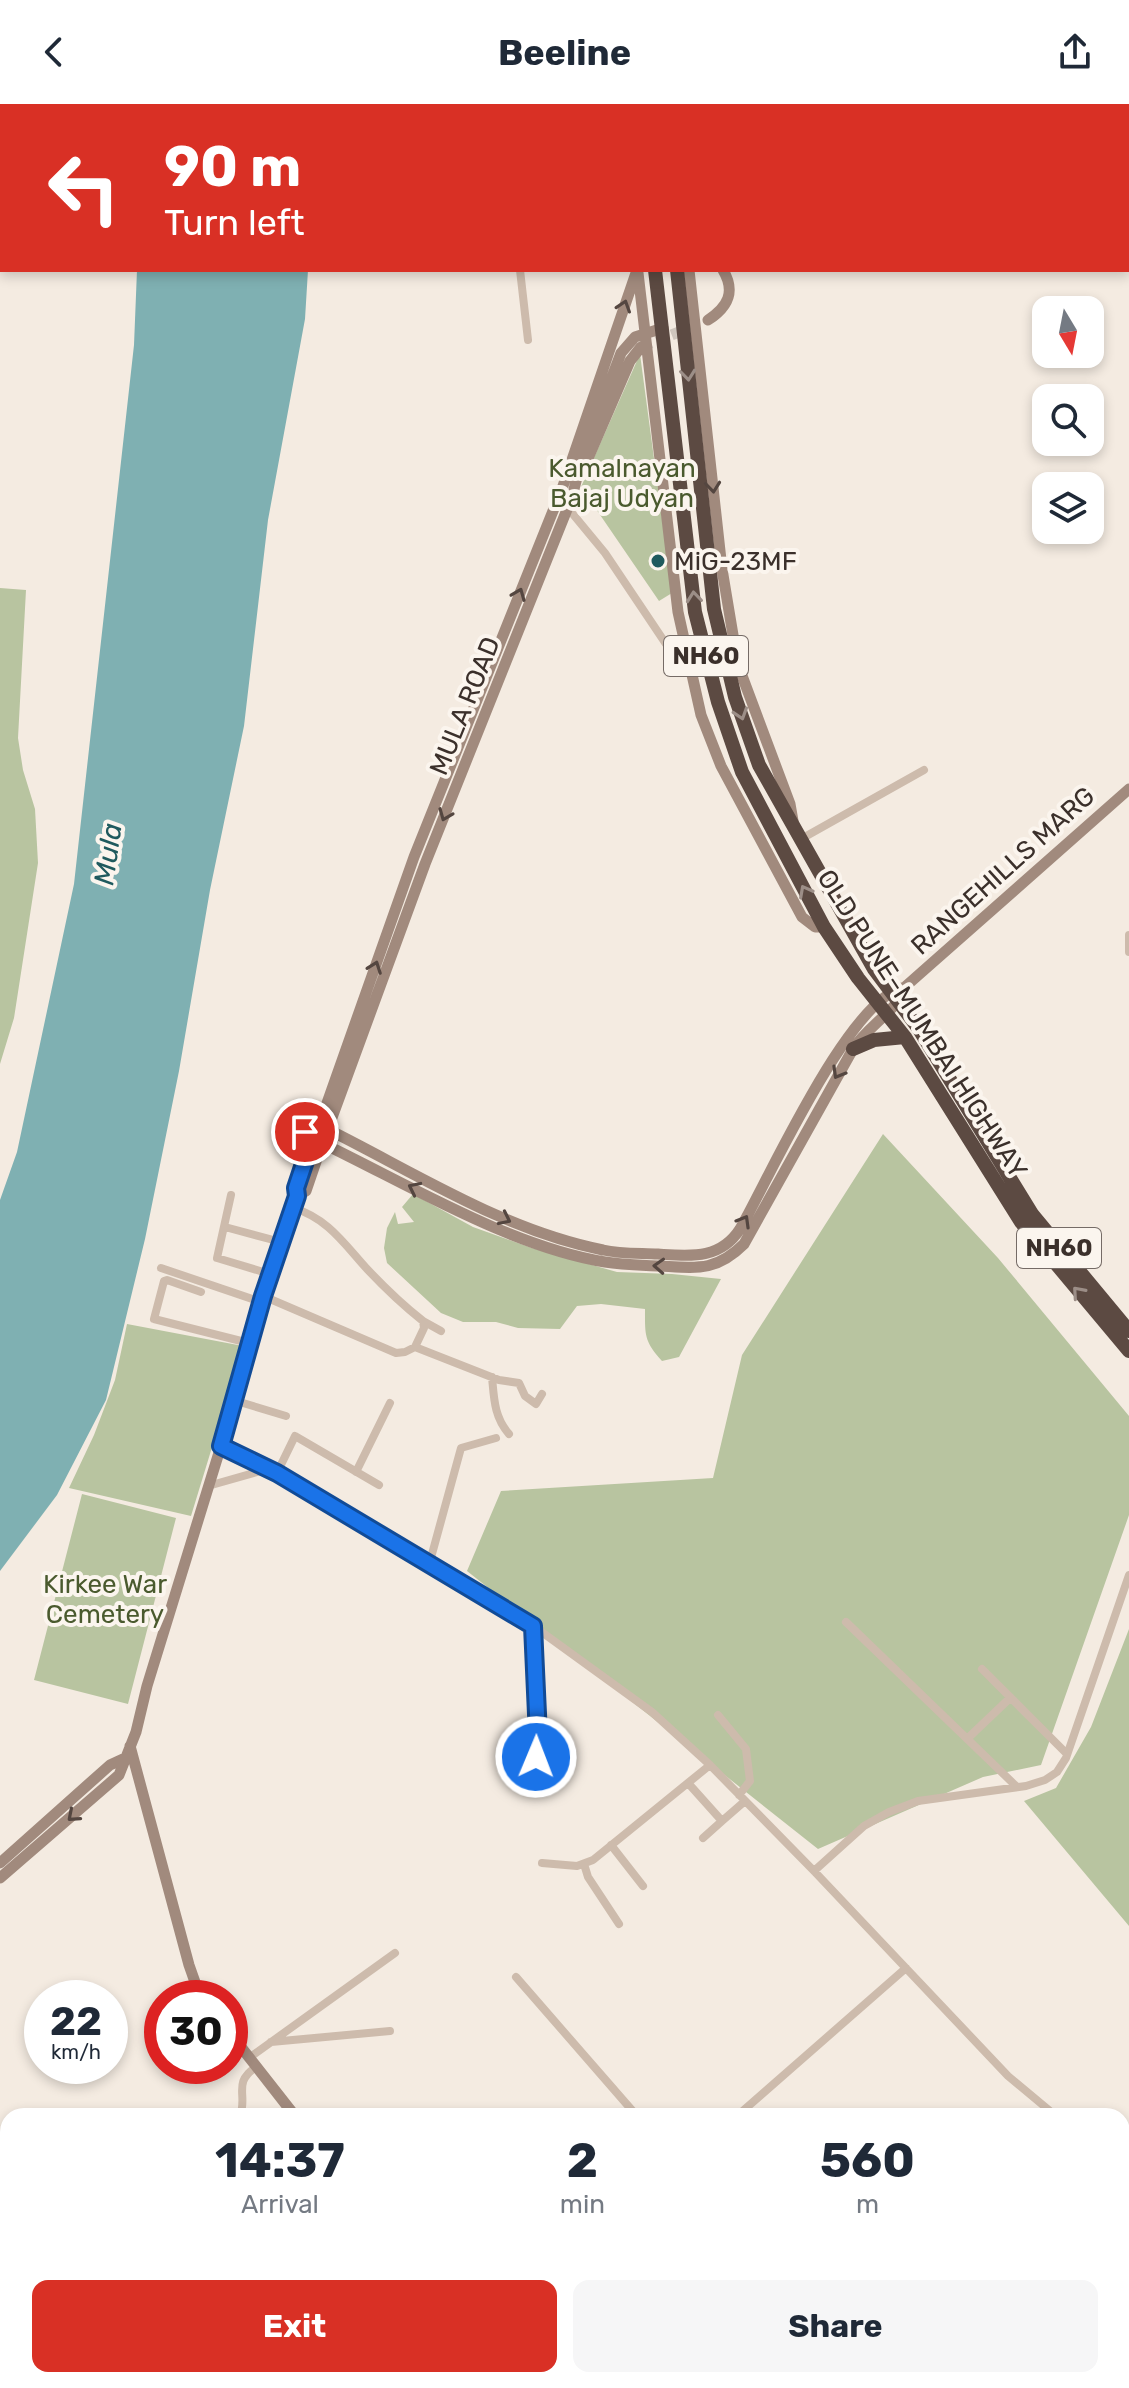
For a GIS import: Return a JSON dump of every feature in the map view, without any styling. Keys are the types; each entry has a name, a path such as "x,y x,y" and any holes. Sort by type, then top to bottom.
{"highway":[{"name":"OLD PUNE–MUMBAI HIGHWAY","path":"655,272 695,612 714,688 742,772 824,927 858,978 905,1037 1021,1222 1129,1351"},
{"name":"OLD PUNE–MUMBAI HIGHWAY","path":"677,272 714,609 735,697 759,765 874,969 895,996 1032,1214 1129,1331"},
{"path":"853,1049 874,1040 905,1037"}],"main road":[{"path":"636,272 559,495 414,857 329,1125 530,1230 607,1251 711,1255 735,1237 827,1068 850,1032 895,996"},
{"path":"637,272 678,612 701,715 721,766 802,917 815,927 824,927"},
{"path":"689,272 722,569 738,665 790,804 797,833"},
{"path":"708,320 730,299 724,272"},
{"path":"646,332 663,328"},
{"name":"MULA ROAD","path":"0,1878 110,1765 123,1759 130,1746 262,1299 295,1202 296,1188 320,1148 329,1125 425,864 568,508 583,454 621,353 628,342 646,332"},
{"path":"576,485 630,361 641,347"},
{"name":"RANGEHILLS MARG","path":"895,996 1129,789"},
{"path":"320,1148 526,1241 605,1262 686,1268 714,1266 736,1252 750,1236 853,1049 883,1007"},
{"name":"MULA ROAD","path":"320,1148 305,1132 311,1123 329,1125"},
{"path":"130,1746 194,1980"},
{"name":"MULA ROAD","path":"0,1863 32,1844"},
{"path":"248,2056 289,2108"}],"street":[{"path":"520,272 528,340"},
{"path":"559,495 605,553 666,644 687,658"},
{"path":"797,833 924,770"},
{"path":"1129,935 1129,952"},
{"path":"231,1195 217,1258 270,1274"},
{"path":"295,1202 329,1226 369,1271 423,1321 441,1331"},
{"path":"225,1227 281,1242"},
{"path":"161,1268 262,1299 396,1353 415,1347 424,1328 423,1321"},
{"path":"201,1292 164,1281 154,1319 249,1343"},
{"path":"415,1347 492,1377 519,1383 525,1396 536,1404 542,1394"},
{"path":"492,1377 494,1402 502,1425 509,1434"},
{"path":"233,1400 286,1416"},
{"path":"356,1472 390,1403"},
{"path":"208,1486 273,1471 295,1436 379,1485"},
{"path":"429,1565 461,1448 496,1438"},
{"path":"221,1446 273,1471 533,1626 652,1712 710,1765 814,1871 1008,2076 1046,2108"},
{"path":"814,1871 864,1826 889,1812 918,1801 1017,1787 1045,1780 1057,1772 1067,1754 1129,1575"},
{"path":"846,1622 1017,1787"},
{"path":"533,1626 538,1736 534,1749 536,1757"},
{"path":"982,1669 1067,1754"},
{"path":"967,1739 1010,1698"},
{"path":"703,1838 742,1798 750,1781 746,1749 718,1715"},
{"path":"542,1863 584,1864 710,1765"},
{"path":"688,1783 722,1821"},
{"path":"611,1845 643,1886"},
{"path":"584,1864 588,1877 619,1924"},
{"path":"242,2108 242,2081 270,2042 395,1953"},
{"path":"746,2108 906,1968"},
{"path":"516,1977 630,2108"},
{"path":"270,2042 390,2031"}],"green space":[{"name":"Kamalnayan Bajaj Udyan","path":"640,354 672,593 659,601 581,487"},
{"path":"0,588 26,590 18,738 23,770 35,809 38,863 14,1018 0,1064"},
{"path":"883,1134 998,1258 1129,1416 1129,1515 1041,1765 983,1777 818,1849 467,1571 501,1491 713,1478 742,1355"},
{"path":"413,1194 473,1227 532,1248 617,1272 721,1279 679,1357 662,1361 647,1337 645,1309 601,1304 577,1306 560,1329 463,1322 441,1313 387,1263 384,1248 387,1228 395,1212 398,1224 414,1222 402,1207"},
{"path":"127,1324 243,1346 191,1516 69,1488 115,1380"},
{"name":"Kirkee War Cemetery","path":"82,1494 176,1518 128,1704 34,1680"},
{"path":"1129,1629 1129,1926 1024,1801 1056,1788 1091,1727"}],"water":[{"name":"Mula","path":"137,272 308,272 305,319 268,520 244,726 145,1239 106,1400 57,1495 0,1571 0,1200 17,1152 74,884 134,345"}],"tunnel":[{"path":"641,347 689,328"}],"place":[{"name":"MiG-23MF","path":"658,561"}],"route":[{"path":"305,1132 310,1146 296,1188 297,1196 263,1296 221,1446 277,1473 533,1626 538,1736 534,1749 536,1757"}]}
